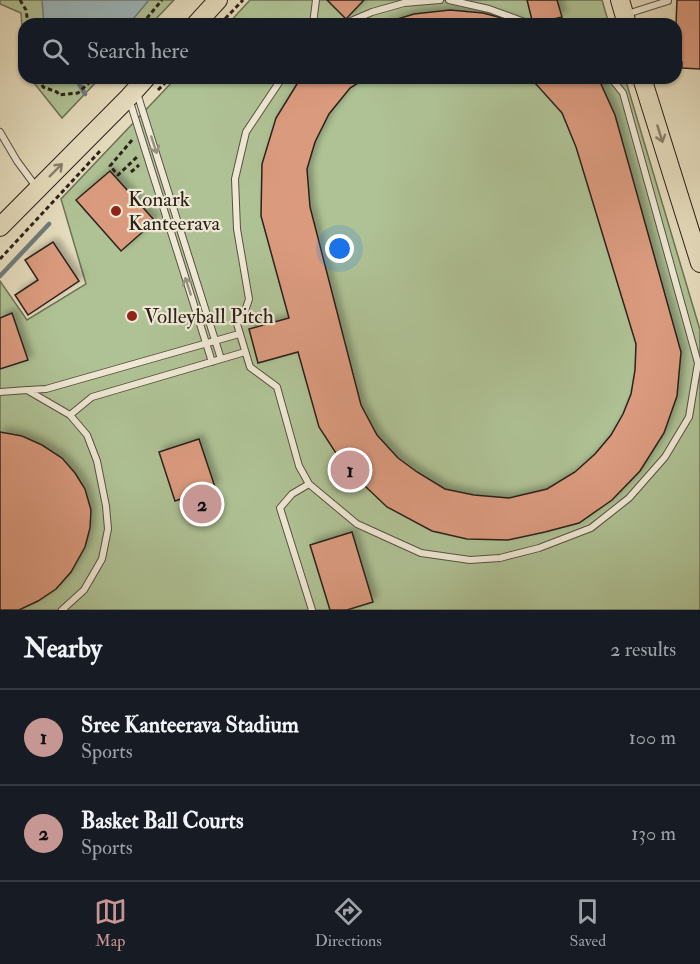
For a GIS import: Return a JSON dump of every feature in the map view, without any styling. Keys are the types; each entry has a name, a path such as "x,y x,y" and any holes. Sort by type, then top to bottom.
{"main road":[{"path":"202,18 218,0"},
{"path":"644,84 700,263"},
{"path":"0,227 138,93"}],"lane":[{"path":"314,18 316,0"},
{"path":"358,18 404,3 440,0"},
{"path":"448,0 489,9 514,18"},
{"path":"623,13 668,1"},
{"path":"278,84 246,132 235,179 237,230 249,299 237,324 250,367 277,387 299,466 309,484 357,524 421,553 470,560 500,558 539,548 591,528 629,498 665,457 689,417 698,363 623,93 616,84"},
{"path":"138,93 139,132 212,362"},
{"path":"138,93 221,359"},
{"path":"0,132 37,189"},
{"path":"0,392 46,389 239,334"},
{"path":"70,415 92,397 245,352"},
{"path":"27,390 70,415 87,435 97,461 106,506 108,529 102,559 84,590 62,610"},
{"path":"309,484 292,494 280,508 312,610"}],"path":[{"path":"20,0 27,10 28,18"},
{"path":"147,18 162,0"},
{"path":"226,18 243,0"},
{"path":"42,84 46,89 57,92 59,95 78,93 87,84"},
{"path":"138,93 157,84"},
{"path":"139,132 110,166 118,175 145,150"},
{"path":"0,258 106,145"}],"green space":[{"path":"0,0 174,0 157,18 21,18 21,13 0,4"},
{"path":"250,0 602,0 607,18 234,18"},
{"path":"35,84 94,84 62,118"},
{"path":"170,84 627,84 700,330 700,610 0,610 0,281 27,320 86,284 61,199"}],"water":[{"path":"42,0 149,0 134,18 44,18"}],"building":[{"path":"327,0 364,0 347,18"},
{"path":"527,0 557,0 562,17 532,18"},
{"path":"677,0 700,0 700,69 682,68 682,18 676,18"},
{"path":"450,10 483,13 502,18 401,18 414,14"},
{"path":"297,84 356,84 350,88 329,114 315,142 307,169 310,207 361,405 377,435 398,458 417,472 445,489 474,495 509,498 547,489 575,472 611,435 631,394 636,344 576,147 562,113 536,84 601,84 615,115 681,352 677,396 664,433 640,471 612,500 579,523 508,540 467,539 432,531 387,507 345,467 319,427 298,352 258,363 249,329 289,318 261,216 262,164 276,118"},
{"name":"Konark Kanteerava","path":"110,171 155,221 121,251 76,200"},
{"path":"53,242 79,281 28,315 15,295 38,280 25,260"},
{"path":"12,313 28,360 0,369 0,318"},
{"path":"0,432 22,436 62,458 85,489 91,510 90,528 85,547 71,572 56,589 19,610 0,610"},
{"path":"199,439 215,487 175,501 159,452"},
{"path":"352,532 373,602 347,610 330,610 310,545"}],"waterway":[{"path":"79,84 85,94"},
{"path":"0,276 49,224"}],"place":[{"name":"Konark Kanteerava","path":"116,211"},
{"name":"Volleyball Pitch","path":"132,316"},
{"name":"Sree Kanteerava Stadium","path":"350,470"},
{"name":"Basket Ball Courts","path":"202,504"}]}
